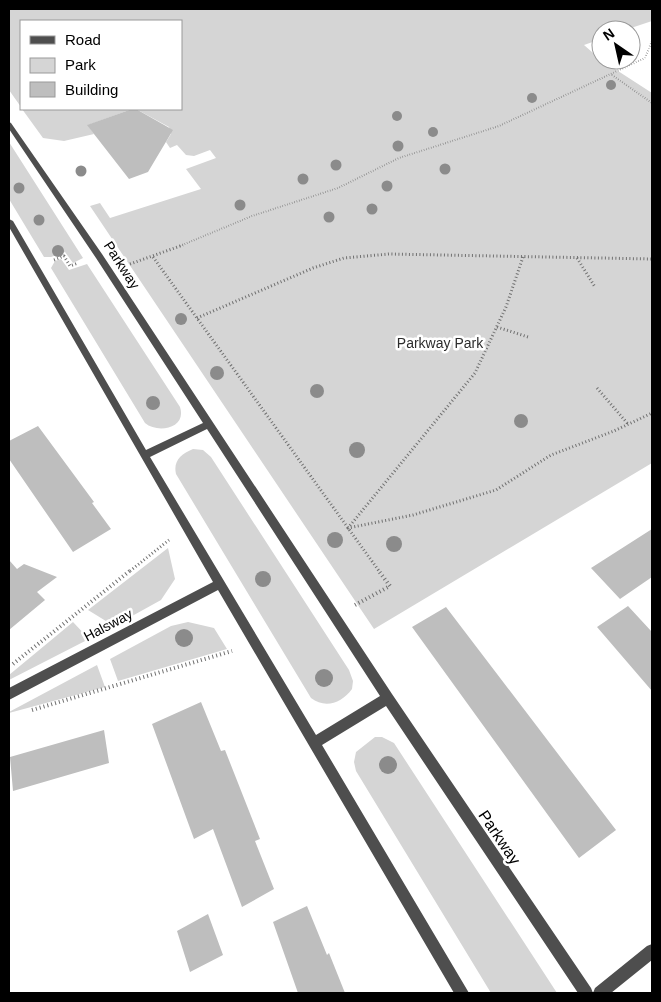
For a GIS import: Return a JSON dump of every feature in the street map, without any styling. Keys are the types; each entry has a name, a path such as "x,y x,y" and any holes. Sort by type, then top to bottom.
{"street":[{"name":"Parkway","path":"9,124 99,256 388,698 586,993"},
{"path":"9,221 462,993"},
{"path":"144,454 209,424"},
{"name":"Halsway","path":"9,694 221,583"},
{"path":"316,743 388,698"},
{"path":"600,993 652,952"}],"path":[{"path":"108,270 153,257 252,216 338,188 398,158 499,126 645,58 652,41"},
{"path":"612,75 652,103"},
{"path":"197,318 313,268 344,258 388,254 652,259"},
{"path":"35,267 64,256 70,266 99,256"},
{"path":"153,257 390,586 335,616"},
{"path":"348,528 475,373 497,327 523,257"},
{"path":"577,258 595,287"},
{"path":"497,327 528,338"},
{"path":"596,388 628,424"},
{"path":"348,528 413,514 496,490 551,455 652,413"},
{"path":"9,667 187,526"},
{"path":"28,712 257,644"}],"green space":[{"name":"Parkway Park","path":"9,9 652,9 652,21 641,25 641,20 591,20 591,43 584,45 591,51 591,70 616,70 652,93 652,463 374,629 90,206 100,203 110,218 201,189 186,169 216,158 210,150 194,156 186,155 177,145 170,148 166,142 171,134 169,127 138,110 182,110 182,20 20,20 20,106 9,90"},
{"path":"23,110 129,110 88,125 94,134 64,141 43,138"},
{"path":"9,142 83,258 73,263 65,252 51,257 44,257 9,199"},
{"path":"61,259 69,270 87,264 180,407 181,414 175,424 170,427 157,428 145,423 51,268 55,261"},
{"path":"193,449 203,450 211,457 349,670 353,681 352,689 338,701 327,704 311,698 176,474 175,469 179,458"},
{"path":"168,548 175,579 161,600 114,626 88,610"},
{"path":"73,622 89,639 9,680 9,675"},
{"path":"188,622 214,628 227,649 118,681 110,659 171,626"},
{"path":"97,665 105,687 9,713 9,712"},
{"path":"375,737 382,737 394,743 557,993 491,993 356,771 354,762 356,752"}],"building":[{"path":"129,110 138,110 173,130 148,172 129,179 87,125"},
{"path":"38,426 94,502 92,503 111,529 73,552 9,459 9,441"},
{"path":"652,529 652,577 620,599 591,568"},
{"path":"9,560 17,569 24,564 57,577 37,592 45,600 9,630"},
{"path":"628,606 652,632 652,691 597,627"},
{"path":"446,607 616,830 579,858 412,627"},
{"path":"201,702 221,751 225,750 260,839 255,841 274,889 242,907 213,829 194,839 152,724"},
{"path":"104,730 109,763 13,791 10,757"},
{"path":"307,906 345,993 298,993 273,922"},
{"path":"208,914 223,955 190,972 177,931"}]}
